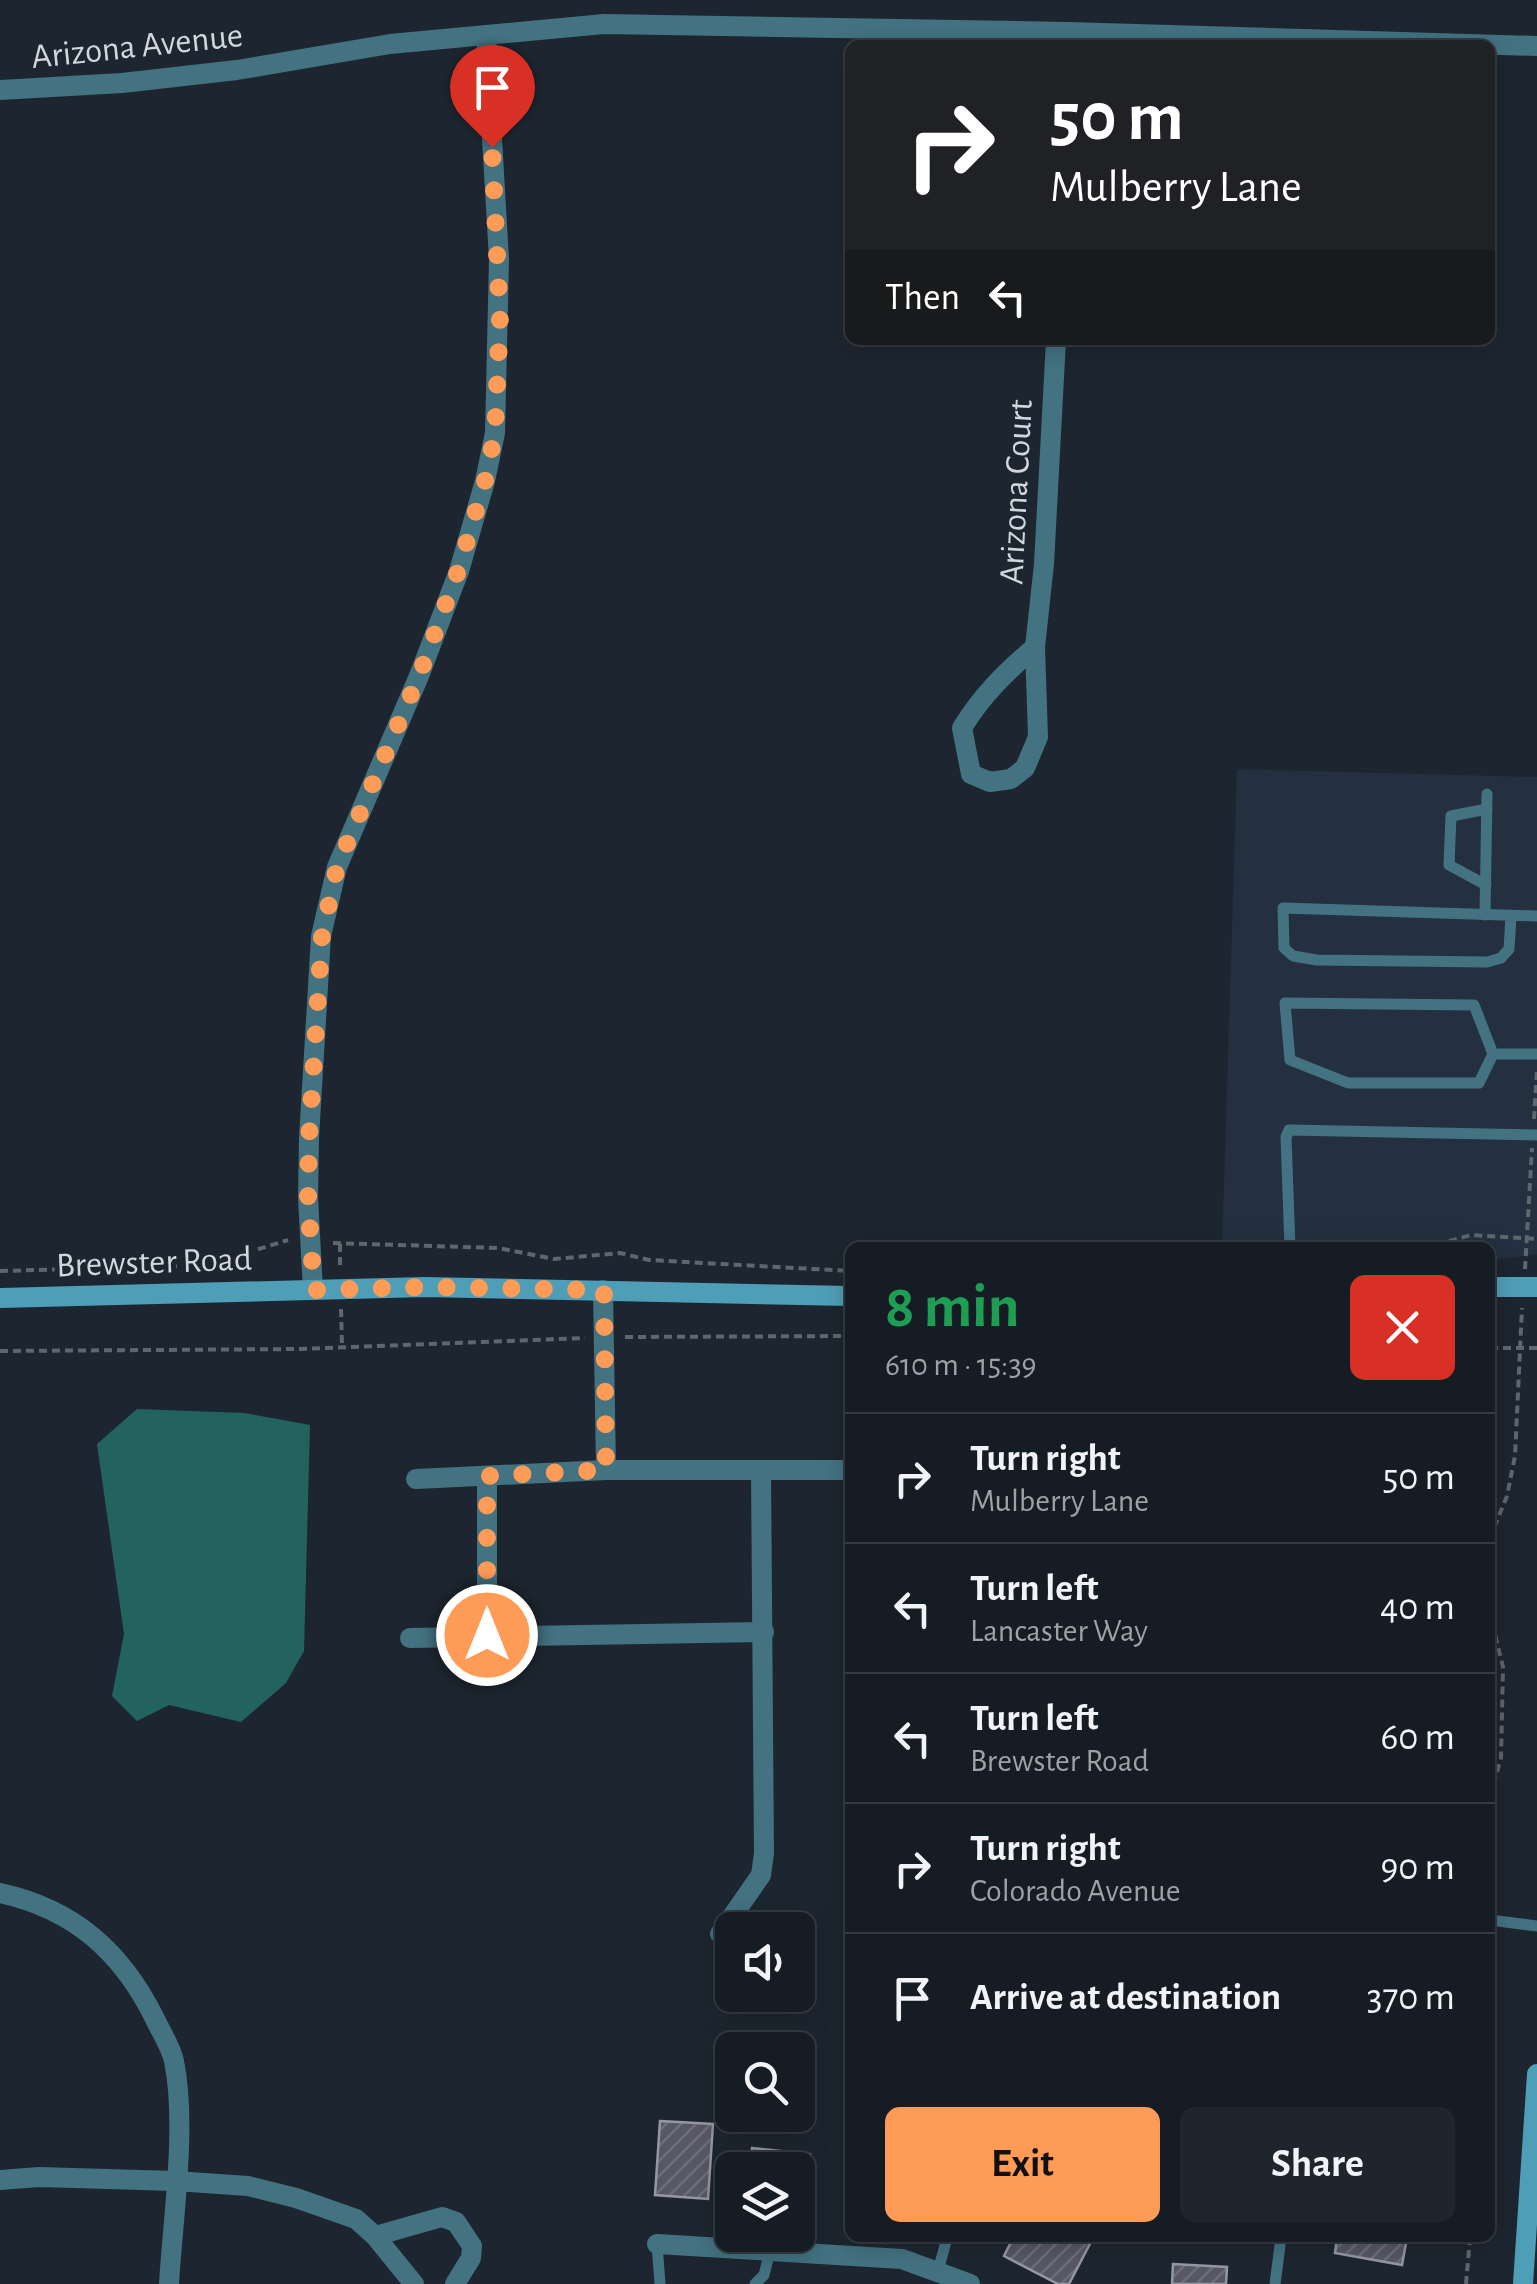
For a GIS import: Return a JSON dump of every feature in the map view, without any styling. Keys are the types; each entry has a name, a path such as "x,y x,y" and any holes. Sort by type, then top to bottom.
{"street":[{"name":"Arizona Avenue","path":"0,90 122,84 237,70 390,44 604,24 1186,40"},
{"path":"314,1290 309,1138 322,936 337,867 419,676 458,571 495,433 499,259 486,35"},
{"name":"Arizona Avenue","path":"1495,45 1537,46"},
{"name":"Arizona Court","path":"1035,647 1000,677 976,704 962,728 971,774 990,782 1011,780 1025,768 1038,737 1035,647 1044,564 1056,345"},
{"path":"1495,1287 1530,1286"},
{"name":"Brewster Road","path":"0,1298 425,1287 845,1296"},
{"path":"604,1290 606,1470"},
{"path":"416,1479 606,1470 845,1470"},
{"path":"735,1912 761,1875 764,1853 760,1471"},
{"path":"487,1476 487,1635"},
{"path":"410,1638 764,1632"},
{"path":"0,1893 20,1897 74,1920 108,1949 142,1994 174,2058 178,2127 169,2284"},
{"path":"1523,2284 1537,2074"},
{"path":"0,2180 39,2176 175,2181 248,2186 296,2198 356,2219 414,2284"},
{"path":"375,2236 442,2217 456,2222 472,2246 472,2258 455,2284"},
{"path":"657,2244 715,2248"},
{"path":"786,2252 902,2259 970,2284"}],"lane":[{"path":"1485,915 1487,794"},
{"path":"1486,885 1449,866 1451,816 1487,810"},
{"path":"1511,916 1509,950 1488,962 1318,960 1293,956 1284,948 1282,908 1537,916"},
{"path":"1285,1003 1474,1005 1493,1054 1478,1083 1348,1083 1290,1060 1285,1003"},
{"path":"1493,1054 1537,1054"},
{"path":"1290,1242 1286,1136 1289,1130 1535,1135"},
{"path":"1495,1921 1537,1926"},
{"path":"938,2271 946,2242"},
{"path":"1275,2284 1280,2242"},
{"path":"657,2244 660,2284"},
{"path":"755,2284 764,2275 770,2252"}],"path":[{"path":"1495,1525 1515,1456 1521,1348 1530,1286 1526,1239 1537,1070"},
{"path":"1446,1242 1471,1235 1537,1239"},
{"path":"0,1271 182,1266 245,1254 288,1240 498,1248 554,1259 620,1252 649,1260 845,1271"},
{"path":"0,1351 301,1348 604,1337 845,1336"},
{"path":"1495,1348 1537,1348"},
{"path":"1495,1634 1503,1667 1501,1758 1495,1779"},
{"path":"1466,2284 1470,2242"}],"shaded area":[{"path":"1237,769 1537,777 1537,1254 1495,1259 1495,1242 1222,1242"},
{"path":"137,1409 245,1413 310,1425 304,1651 286,1683 241,1722 169,1705 137,1721 112,1696 124,1634 97,1444"}],"building":[{"path":"660,2121 713,2124 708,2199 655,2195"},
{"path":"752,2148 791,2152 752,2152"},
{"path":"1011,2242 1091,2242 1069,2284 1058,2284 1004,2256"},
{"path":"1336,2242 1406,2242 1402,2265 1335,2253"},
{"path":"1173,2264 1227,2267 1226,2284 1172,2284"}],"route":[{"path":"487,1635 487,1476 606,1470 604,1290 314,1290 308,1198 322,936 337,867 419,676 458,571 495,433 500,318 492,147"}]}
